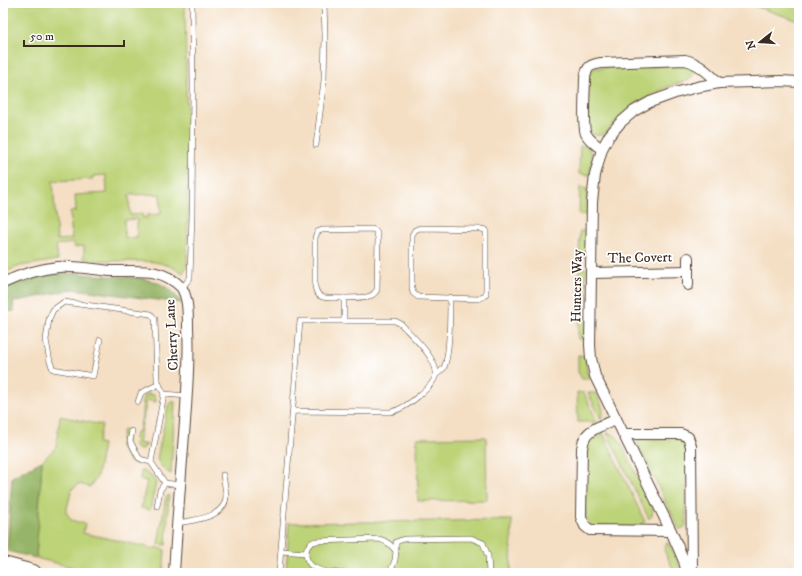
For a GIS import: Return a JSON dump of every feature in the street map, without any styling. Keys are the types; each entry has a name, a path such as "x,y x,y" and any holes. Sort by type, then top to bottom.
{"main road":[{"path":"3,565 33,573"}],"street":[{"path":"602,149 590,140 586,132 585,78 586,70 591,65 601,63 685,60 696,64 719,83"},
{"name":"Hunters Way","path":"687,573 684,561 671,531 595,376 590,345 592,202 595,175 602,149 609,136 620,123 634,111 650,102 675,92 719,83 781,81 799,82"},
{"name":"The Covert","path":"688,258 688,285"},
{"path":"3,283 24,275 58,267 152,272 172,280 182,288"},
{"name":"The Covert","path":"592,273 688,271"},
{"name":"Cherry Lane","path":"174,573 187,396 189,344 186,295 182,288"},
{"path":"616,420 592,430 584,439 582,448 581,517 585,526 590,530 671,531"},
{"path":"623,434 681,434 688,437 691,446 692,573"}],"lane":[{"name":"Cherry Lane","path":"182,288 190,278 193,85 192,3"},
{"path":"316,145 324,80 324,3"},
{"path":"420,228 481,228 486,230 486,294 484,297 478,299 450,297 418,297 413,294 412,235 414,230 420,228"},
{"path":"322,230 376,231 378,238 377,290 370,296 344,298 323,298 318,294 315,287 315,238 317,232 322,230"},
{"path":"293,411 390,412 398,411 414,401 431,384 436,375 444,368 449,325 450,297"},
{"path":"344,298 344,321"},
{"path":"100,340 93,376 53,369 50,362 46,340 49,319 53,310 64,302 151,314 155,319 158,380 164,394 151,462"},
{"path":"279,573 300,321 395,321 401,324 431,357 435,366 436,375"},
{"path":"138,402 141,393 159,384"},
{"path":"164,394 187,396"},
{"path":"132,431 130,442 139,458 151,462 165,483 180,485"},
{"path":"178,523 206,517 218,512 224,506 226,497 222,475"},
{"path":"157,506 160,490 165,483"},
{"path":"390,573 395,560 396,542 404,539 471,538 484,543 488,556 489,573"},
{"path":"344,573 324,572 312,567 306,553 309,544 313,541 379,539 390,544 396,551"},
{"path":"281,551 306,553"}],"green space":[{"path":"3,3 185,3 188,212 187,266 183,273 159,263 84,259 84,246 74,247 74,243 56,245 58,260 20,266 3,273","holes":["106,175 107,193 75,195 76,211 70,212 72,239 57,240 53,181 93,179 93,176","160,194 161,214 147,215 147,218 143,218 143,214 130,215 129,195","137,219 137,237 125,238 124,220"]},
{"path":"746,3 799,3 799,21"},
{"path":"689,65 694,71 689,80 667,87 635,104 621,115 606,133 595,135 592,133 588,114 588,77 593,69"},
{"path":"580,146 587,146 591,153 592,160 589,175 579,174"},
{"path":"580,187 587,189 587,215 579,214"},
{"path":"580,231 587,231 586,256 579,256"},
{"path":"579,268 586,268 586,298 578,298"},
{"path":"61,273 129,277 149,280 167,288 181,303 74,289 13,302 14,311 3,312 3,289 32,279"},
{"path":"579,310 586,310 585,339 578,339"},
{"path":"578,355 586,356 587,372 590,379 582,379 578,372"},
{"path":"577,392 584,393 597,421 578,422"},
{"path":"588,393 596,393 601,403 603,412 601,419"},
{"path":"147,394 154,395 156,402 147,400 138,443 147,445 140,450 134,445 136,432 139,432 144,404 142,403"},
{"path":"172,402 175,402 171,474 163,468 157,459 168,406"},
{"path":"60,416 102,425 98,443 103,444 97,477 90,487 79,484 72,489 66,512 71,520 85,524 83,533 156,549 157,547 165,550 163,573 95,573 36,558 42,461 56,447"},
{"path":"123,429 128,430 126,445 136,463 129,461 120,446"},
{"path":"603,433 645,522 634,527 594,527 590,525 585,517 586,452 588,445 592,440"},
{"path":"607,433 615,436 621,443 653,508 652,515 649,519"},
{"path":"486,437 487,500 418,501 417,438"},
{"path":"678,439 685,444 686,525 682,529 679,529 637,443 639,440"},
{"path":"42,461 36,558 7,551 12,477"},
{"path":"141,470 152,477 156,483 150,510 141,508 147,481 140,480"},
{"path":"169,495 166,545 158,544 166,497"},
{"path":"512,520 511,573 286,573 289,523"},
{"path":"667,542 674,553 682,573 675,573 664,550"}]}
